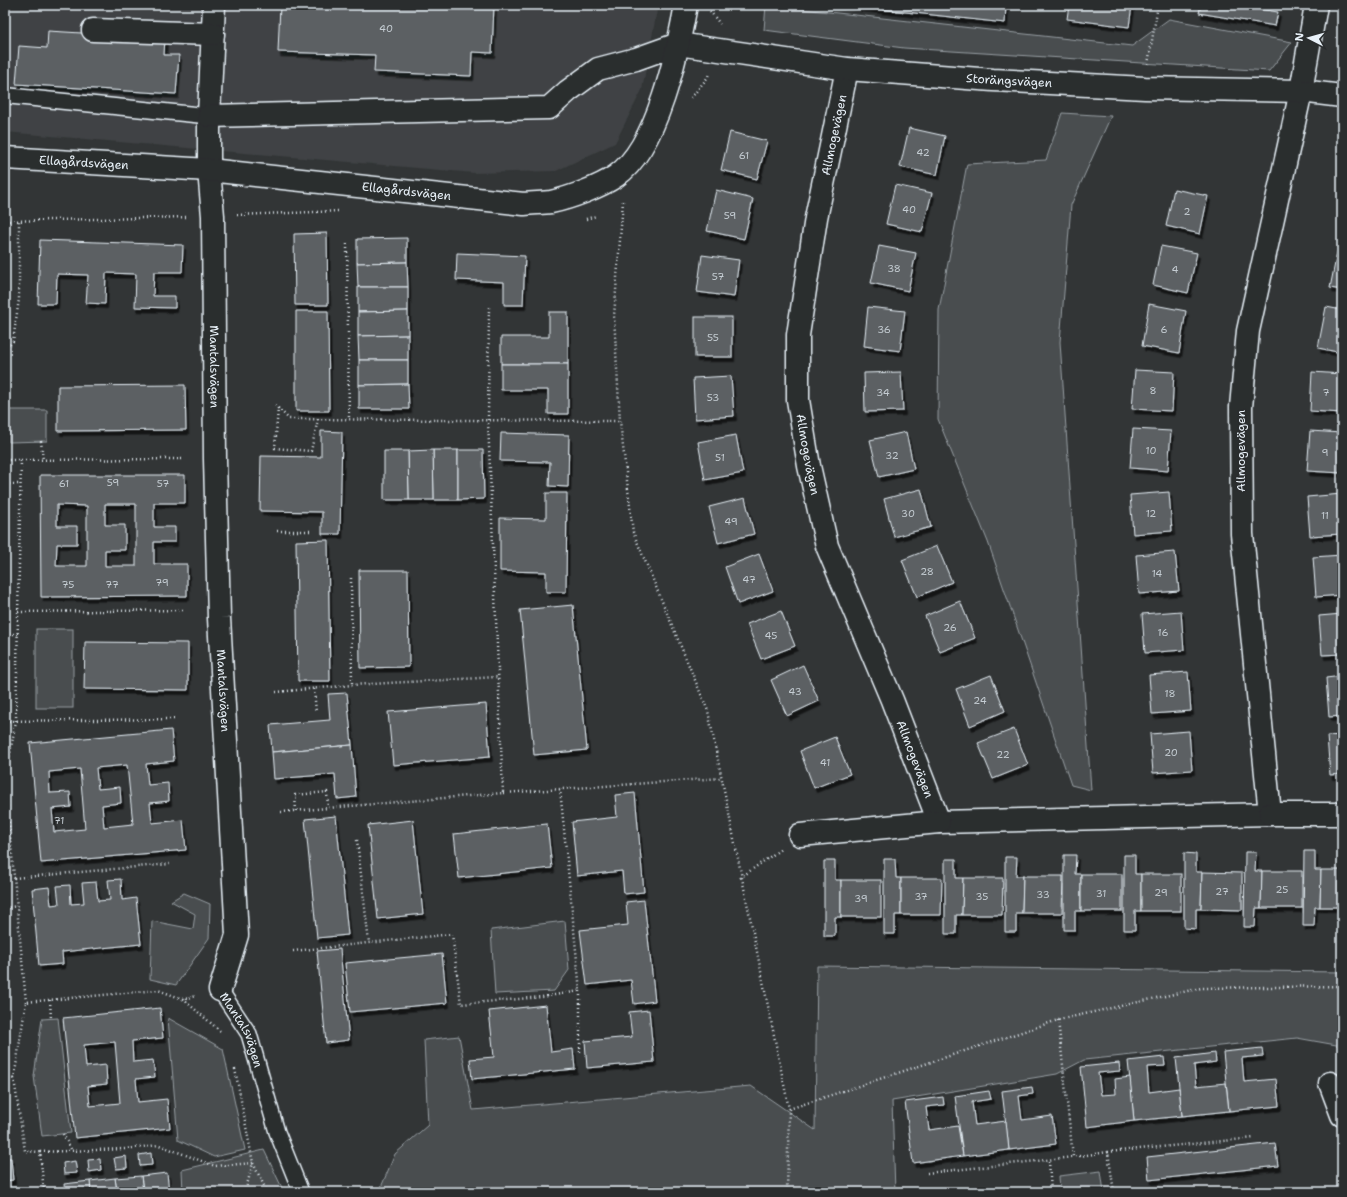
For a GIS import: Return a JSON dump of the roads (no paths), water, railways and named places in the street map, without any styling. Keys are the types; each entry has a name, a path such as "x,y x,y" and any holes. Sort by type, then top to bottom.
{"street":[{"name":"Mantalsvägen","path":"214,5 209,116 209,170 213,216 215,459 219,618 238,936 220,990"},
{"name":"Ellagårdsvägen","path":"5,158 209,170 524,204 551,202 583,192 616,176 639,152 654,123 678,44 686,5"},
{"name":"Allmogevägen","path":"1270,814 1242,534 1241,407 1248,332 1301,91 1316,5"},
{"path":"93,30 213,34"},
{"path":"209,116 549,108 568,91 598,69 636,59 678,44"},
{"name":"Storängsvägen","path":"678,44 847,69 993,80 1137,88 1301,91 1342,96"},
{"name":"Allmogevägen","path":"847,69 816,218 798,335 798,400 809,466 827,546 892,700 939,822"},
{"path":"800,835 939,822 1270,814 1342,814"},
{"path":"1330,1083 1342,1115"}],"lane":[{"path":"10,96 209,116"},
{"name":"Mantalsvägen","path":"220,990 249,1034 277,1132 301,1192"}]}
